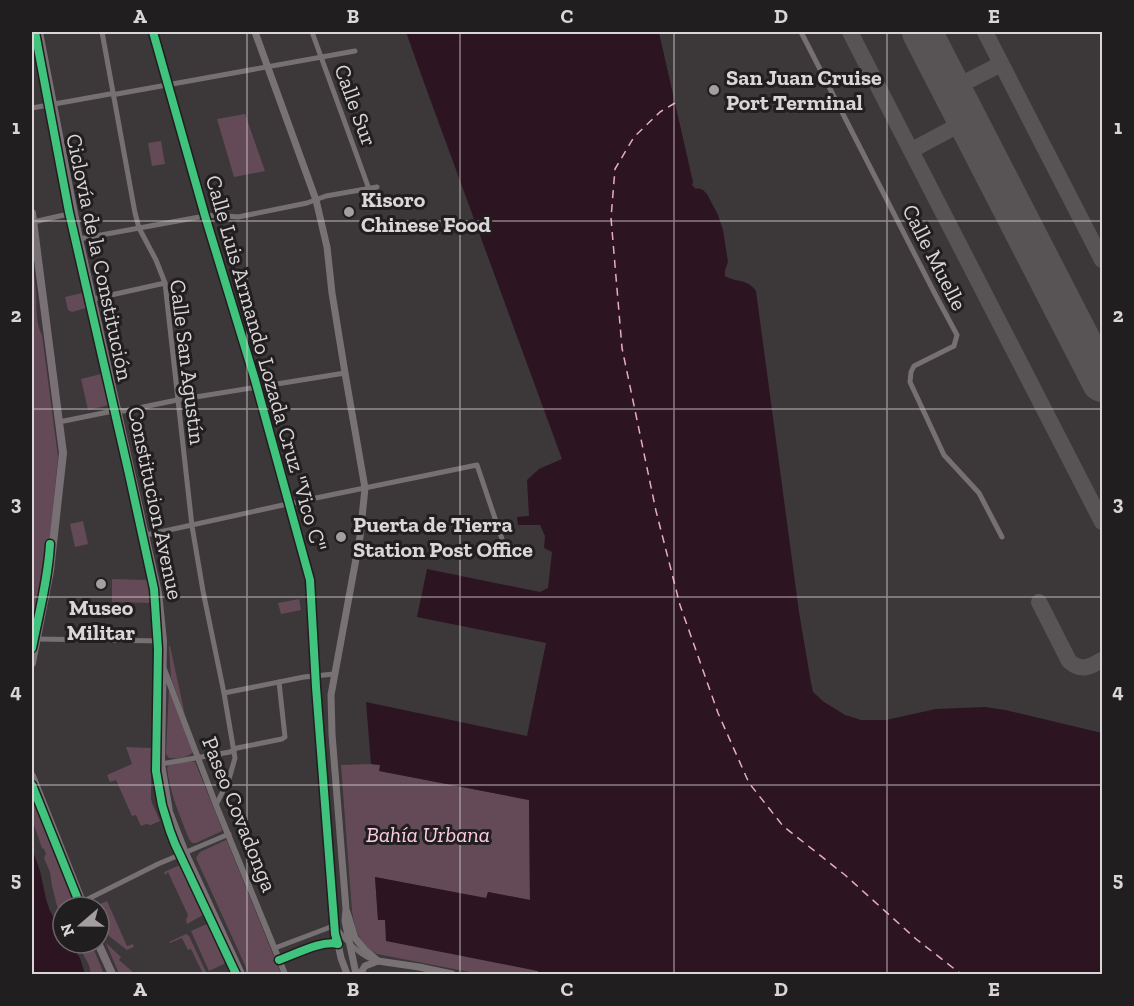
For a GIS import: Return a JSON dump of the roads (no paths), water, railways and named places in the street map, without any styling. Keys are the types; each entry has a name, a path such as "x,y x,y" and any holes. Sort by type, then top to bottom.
{"main road":[{"name":"Constitucion Avenue","path":"39,32 79,239 159,593 163,641 161,764 164,789 169,812 184,853 241,975"},
{"path":"255,32 316,200 327,247 332,293 365,488 360,537 331,695 345,921 358,975"},
{"path":"32,218 63,453 50,571 32,663"},
{"path":"32,776 79,895"},
{"path":"346,909 355,938 378,961"},
{"path":"338,944 340,958 347,975"},
{"path":"104,955 112,975"},
{"path":"358,975 365,966 378,961 452,975"}],"street":[{"name":"Calle San Agustín","path":"102,32 135,213 139,228 165,283 192,526 234,750 234,764 216,805"},
{"name":"Calle Luis Armando Lozada Cruz \"Vico C\"","path":"153,32 205,216 257,387 310,580 315,676 338,944"},
{"name":"Calle Sur","path":"312,32 369,189"},
{"name":"Calle Muelle","path":"801,32 957,335 954,346 914,366 910,382 944,455 979,493 1002,537"},
{"path":"32,108 355,51"},
{"path":"79,239 205,216 238,217 326,196 377,187"},
{"path":"32,218 74,213"},
{"path":"93,299 165,283"},
{"path":"59,422 177,400 345,374"},
{"path":"146,535 477,465 503,542"},
{"path":"36,639 163,641"},
{"name":"Paseo Covadonga","path":"163,666 285,975"},
{"path":"224,693 334,674"},
{"path":"161,764 231,752 285,737 279,682"},
{"path":"99,895 131,877 229,834"},
{"path":"274,948 335,924 348,941 368,958 378,961"},
{"path":"279,960 319,945 331,942 338,944"}],"place":[{"name":"San Juan Cruise Port Terminal","path":"714,90"},
{"name":"Kisoro Chinese Food","path":"349,212"},
{"name":"Puerta de Tierra Station Post Office","path":"341,537"},
{"name":"Museo Militar","path":"101,584"}],"park label":[{"name":"Bahía Urbana","path":"428,834"}]}
